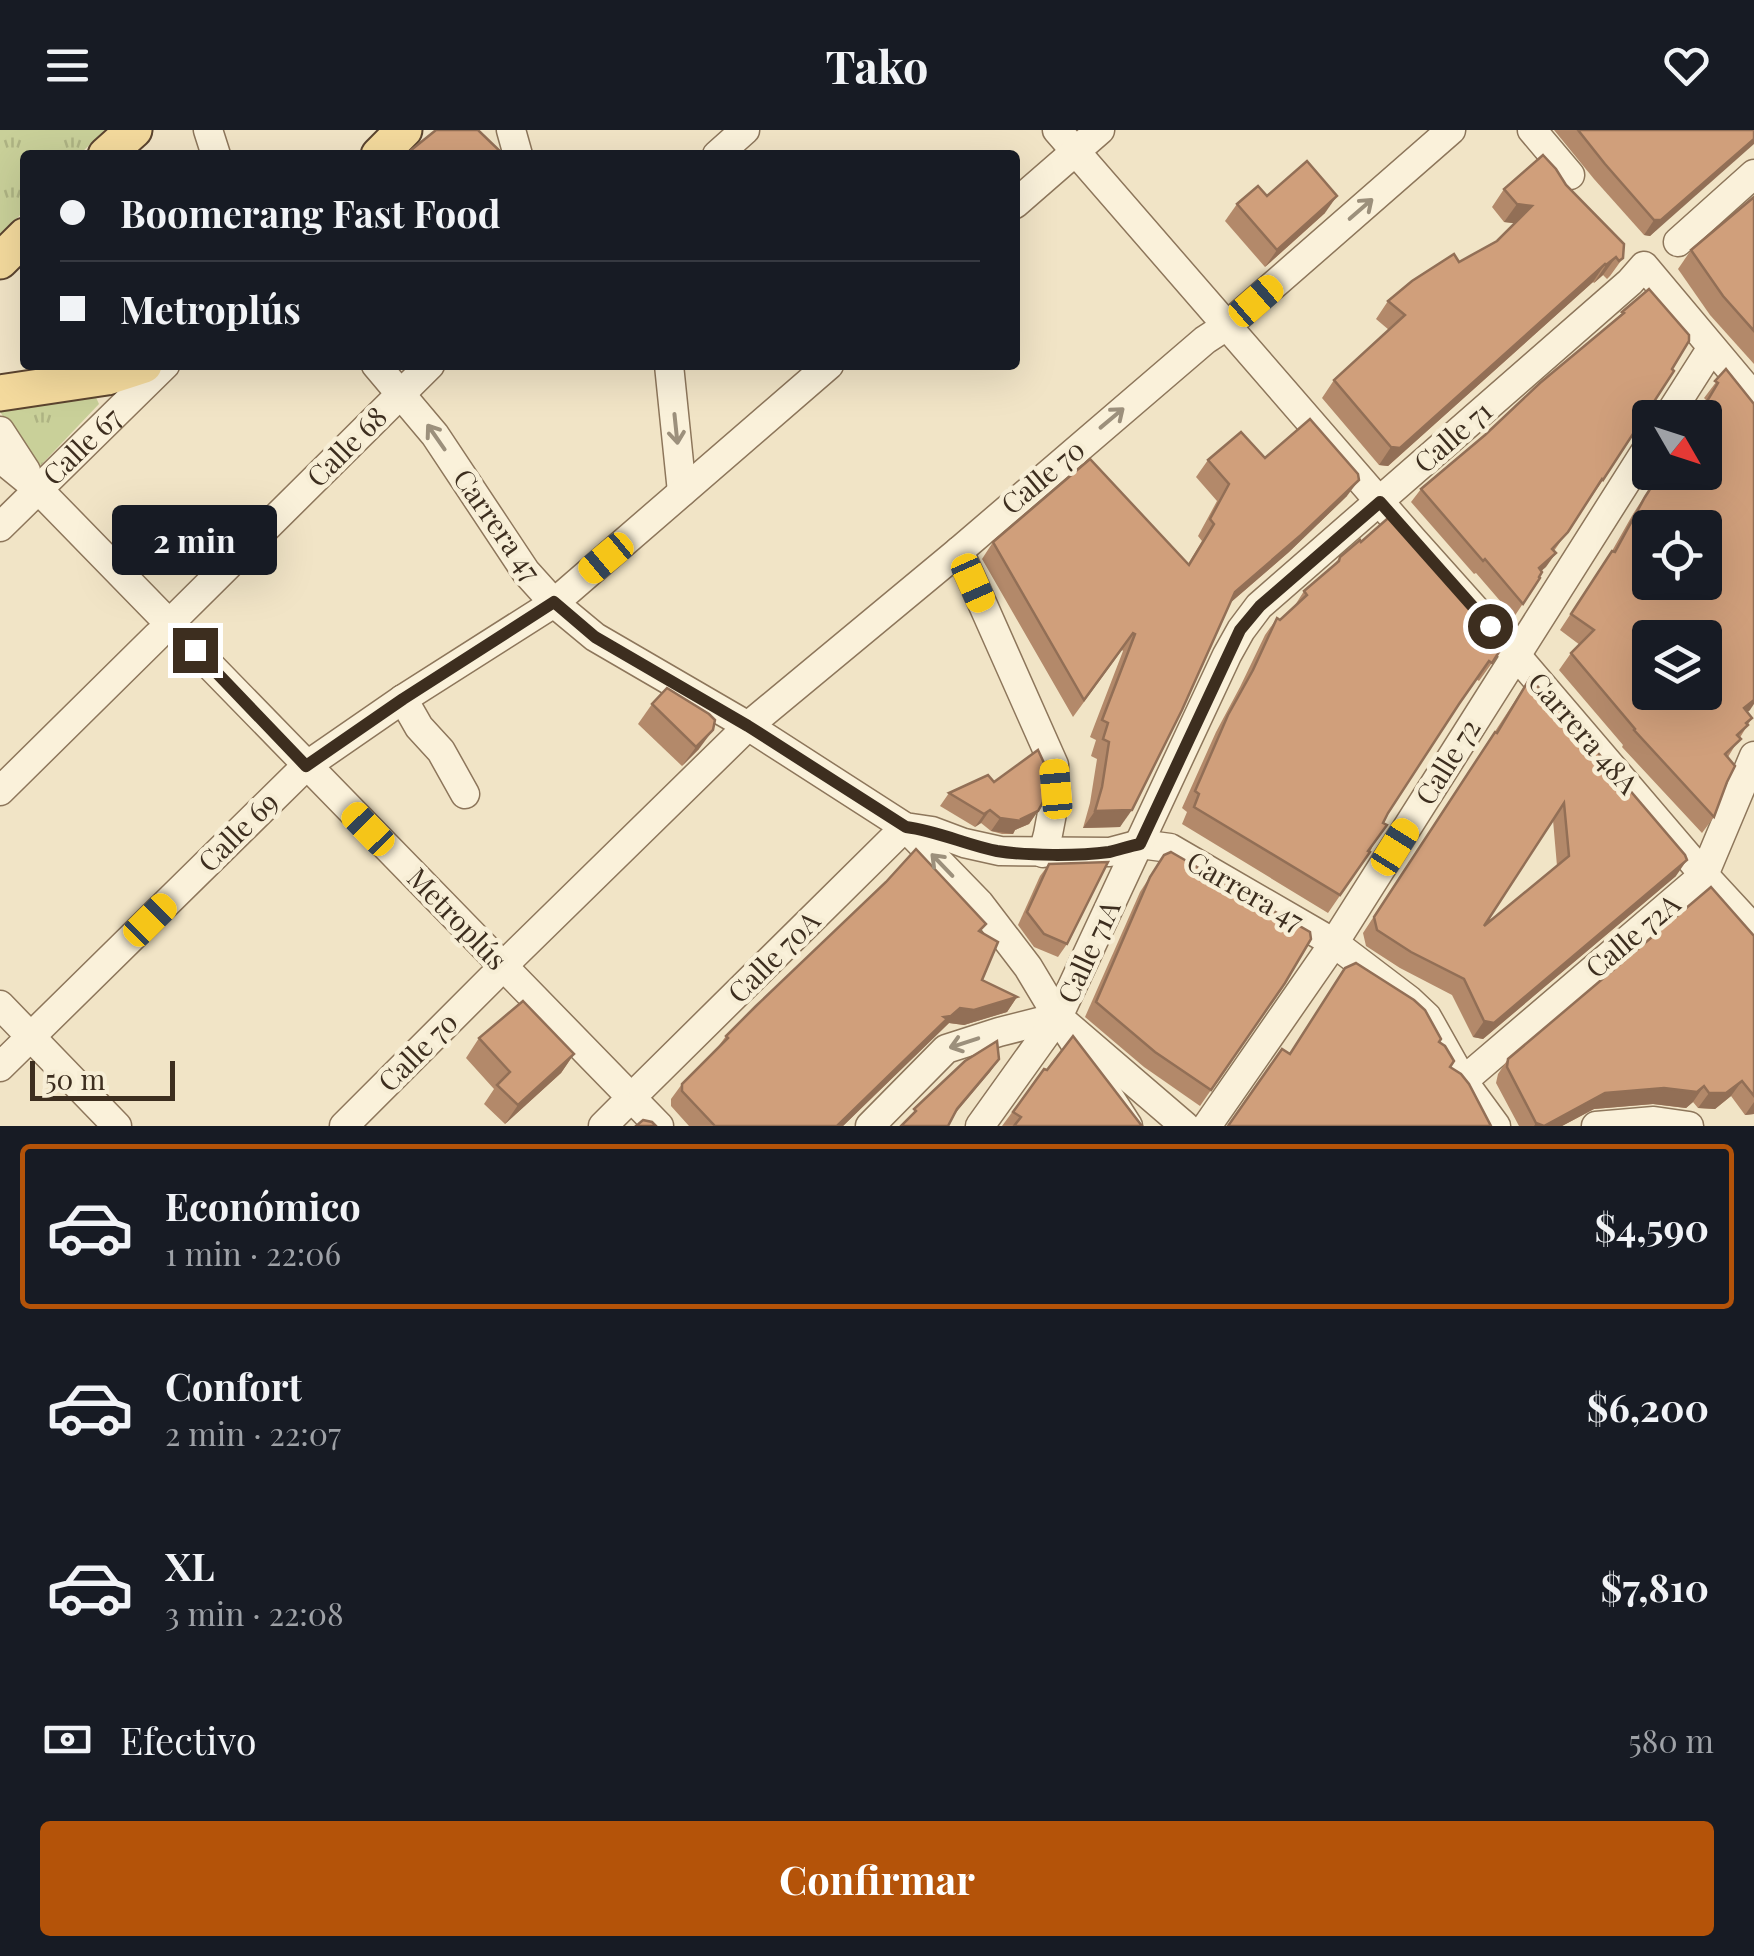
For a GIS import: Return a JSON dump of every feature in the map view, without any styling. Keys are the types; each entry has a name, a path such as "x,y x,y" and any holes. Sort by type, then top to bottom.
{"main road":[{"path":"112,150 134,130"},
{"path":"384,150 404,130"},
{"path":"0,261 20,241"},
{"path":"0,393 132,370"}],"street":[{"path":"723,150 745,130"},
{"path":"1020,198 1066,140 1100,130"},
{"name":"Calle 70","path":"513,956 748,726 1189,353 1228,325 1451,130"},
{"path":"1532,130 1570,176"},
{"name":"Carrera 48A","path":"1066,140 1754,929"},
{"path":"1678,242 1754,174"},
{"name":"Calle 71","path":"1260,606 1644,266 1711,348"},
{"path":"1678,400 1711,348 1754,398"},
{"name":"Calle 67","path":"0,527 142,370"},
{"name":"Carrera 47","path":"380,370 435,435 526,572 595,637 748,726 906,827 932,830 1000,852 1110,852 1140,844 1170,848 1334,943 1427,1017 1463,1081 1496,1126"},
{"name":"Calle 68","path":"179,614 425,370"},
{"path":"670,370 682,492"},
{"name":"Calle 69","path":"0,1067 306,766 554,602 823,370"},
{"path":"0,431 38,489"},
{"name":"Metroplús","path":"0,458 38,489 660,1126"},
{"name":"Calle 72","path":"1207,1126 1334,943 1632,472"},
{"path":"959,551 1054,765 1054,812 1042,853"},
{"name":"Calle 71A","path":"980,1126 1058,1017 1240,630 1260,606"},
{"path":"0,791 157,636"},
{"path":"403,699 465,794"},
{"name":"Calle 72A","path":"1463,1081 1704,875 1754,756"},
{"path":"906,827 979,903 1028,966 1128,1126"},
{"name":"Calle 70A","path":"642,1088 906,827"},
{"name":"Calle 70","path":"344,1126 492,978"},
{"path":"0,1005 117,1126"},
{"path":"870,1126 946,1049 1058,1017"},
{"path":"1058,1017 1185,1126"},
{"path":"1596,1126 1654,1121 1689,1126"}],"green space":[{"path":"0,130 105,130 84,150 20,150 20,215 0,236"},
{"path":"93,391 99,404 39,467 0,412 0,405"}],"building":[{"path":"436,130 478,130 499,150 411,150"},
{"path":"1578,130 1754,130 1754,139 1661,220 1654,220"},
{"path":"1543,155 1566,185 1624,244 1623,258 1619,261 1616,257 1605,264 1400,448 1391,447 1334,380 1405,315 1388,301 1454,254 1459,262 1497,241 1532,206 1517,204 1504,189"},
{"path":"1307,161 1337,196 1277,250 1237,204 1258,186 1267,196"},
{"path":"1754,197 1754,331 1691,250"},
{"path":"1649,289 1689,335 1689,341 1655,400 1632,400 1632,435 1568,532 1552,549 1556,553 1539,568 1540,578 1523,604 1421,489"},
{"path":"1726,369 1754,404 1754,700 1744,708 1752,718 1737,735 1741,739 1725,754 1735,766 1714,817 1634,730 1571,653 1594,630 1571,614 1632,521 1632,600 1722,600 1722,510 1638,510 1649,490 1722,490 1722,400 1708,400 1718,383 1715,381"},
{"path":"1310,419 1359,480 1235,592 1132,810 1095,811 1109,742 1103,739 1108,723 1102,720 1135,634 1084,700 993,542 1090,459 1189,565 1214,524 1210,519 1229,484 1208,460 1241,432 1265,458"},
{"path":"1387,519 1394,519 1484,622 1488,619 1506,641 1459,704 1340,895 1194,807 1199,794 1195,791 1277,618 1280,620 1340,557"},
{"path":"1530,678 1687,860 1494,1023 1484,1021 1464,979 1377,930 1374,917","holes":["1564,803 1569,856 1484,926"]},
{"path":"667,688 715,720 713,730 696,747 652,704"},
{"path":"1038,750 1046,762 1043,802 1038,811 1022,821 1000,818 990,810 984,814 949,793 988,775 994,782"},
{"path":"916,849 986,924 979,931 998,942 982,980 1017,997 974,1010 960,1008 944,1017 947,1019 837,1126 715,1126 682,1091 682,1084"},
{"path":"1171,852 1310,932 1311,939 1285,983 1211,1090 1155,1052 1096,1002 1150,877 1164,855"},
{"path":"1108,862 1067,944 1044,934 1027,912 1049,864"},
{"path":"1711,887 1754,936 1754,1096 1742,1081 1726,1093 1709,1093 1704,1086 1697,1092 1664,1088 1605,1093 1544,1126 1536,1123 1507,1067 1508,1059"},
{"path":"1356,963 1425,1010 1441,1039 1439,1042 1454,1061 1450,1067 1469,1084 1491,1126 1228,1126 1282,1049 1290,1054 1345,968"},
{"path":"523,1001 574,1054 518,1105 497,1085 510,1072 479,1038"},
{"path":"1073,1036 1142,1126 1014,1126 1021,1117 1013,1112"},
{"path":"997,1041 999,1059 957,1109 948,1126 901,1126 965,1061"},
{"path":"643,1120 652,1122 656,1126 636,1126"}],"route":[{"path":"195,650 306,766 554,602 595,637 748,726 906,827 932,830 1000,852 1073,853 1110,852 1140,844 1240,630 1260,606 1380,502 1490,626"}]}
